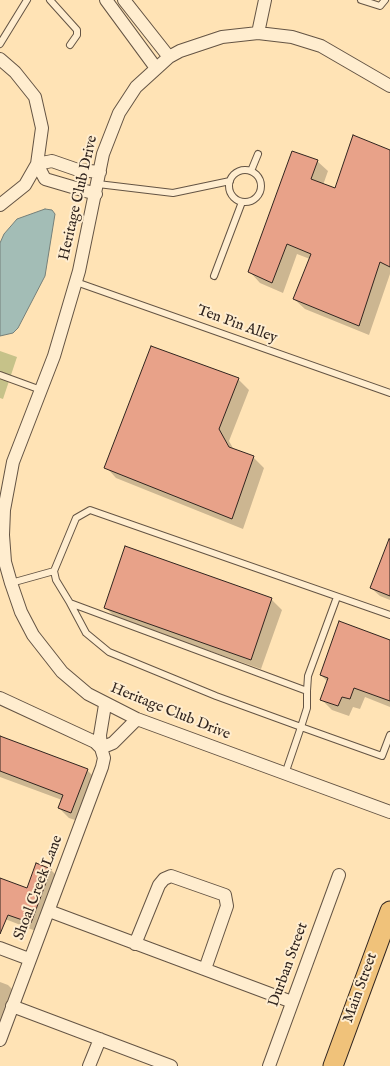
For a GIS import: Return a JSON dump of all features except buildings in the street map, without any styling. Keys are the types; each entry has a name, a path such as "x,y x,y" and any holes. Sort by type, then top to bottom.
{"main road":[{"name":"Main Street","path":"333,1066 390,911"}],"street":[{"path":"106,0 156,68"},
{"path":"124,0 169,57"},
{"path":"258,33 265,0"},
{"name":"Heritage Club Drive","path":"390,86 321,46 292,37 258,33 222,37 191,47 169,57 136,87 125,101 108,140 76,282 42,390 13,462 8,483 3,535 5,585 45,652 62,672 88,694 106,705 137,719 390,812"},
{"path":"0,59 15,72 35,97 42,128 37,164 25,185 0,205"},
{"path":"37,164 52,161 78,170 98,183"},
{"path":"37,164 45,179 98,183"},
{"path":"0,698 95,742 101,748 113,743 137,719"},
{"name":"Shoal Creek Lane","path":"0,1040 102,767 104,758 100,735 106,705"},
{"name":"Durban Street","path":"269,1066 339,875"},
{"path":"135,944 159,885 164,879 172,876 225,895 227,906 205,969"},
{"path":"49,911 292,1002"},
{"path":"0,948 29,959"},
{"path":"12,1006 171,1066"},
{"path":"89,1066 100,1039"}],"lane":[{"path":"0,44 28,0"},
{"path":"50,0 77,30 75,40 70,46"},
{"path":"361,0 380,6 385,0"},
{"path":"251,171 258,154"},
{"path":"98,183 173,193 230,180 241,171 251,171 259,177 260,192 253,200 242,202 230,192 230,180"},
{"path":"214,276 242,202"},
{"name":"Ten Pin Alley","path":"76,282 390,393"},
{"path":"0,375 42,390"},
{"path":"390,615 90,510 76,518 54,571 56,580 86,633 109,652 216,696 382,756 390,735"},
{"path":"5,585 54,571"},
{"path":"285,774 306,708 308,676 337,597"},
{"path":"70,603 307,691"}],"shaded area":[{"path":"0,351 17,357 3,399 0,398"}],"water":[{"path":"45,209 52,210 55,214 45,276 18,328 13,333 0,336 0,243 4,234 17,219"}]}
